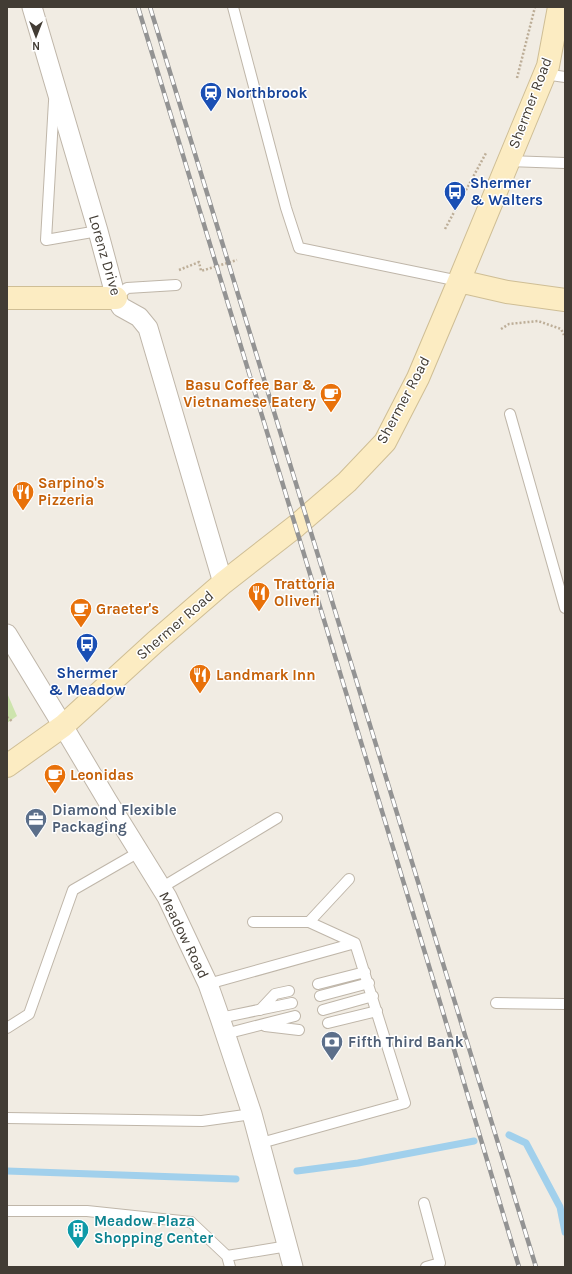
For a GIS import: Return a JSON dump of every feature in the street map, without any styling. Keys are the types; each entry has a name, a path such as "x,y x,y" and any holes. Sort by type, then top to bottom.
{"main road":[{"name":"Shermer Road","path":"7,766 63,726 155,642 223,583 296,526 347,482 385,442 418,378 548,66 559,7"},
{"path":"459,281 507,292 565,300"},
{"path":"7,298 116,298"}],"street":[{"name":"Lorenz Drive","path":"32,7 98,231 116,298 121,307 139,317 148,328 223,583"},
{"name":"Meadow Road","path":"7,634 138,852 167,897 208,984 261,1143 293,1267"}],"lane":[{"path":"233,7 286,208 299,248 459,281"},
{"path":"544,74 565,77"},
{"path":"55,85 46,240 98,231"},
{"path":"508,161 565,163"},
{"path":"116,298 127,288 176,286"},
{"path":"510,414 565,608"},
{"path":"161,888 277,818"},
{"path":"7,1028 29,1014 73,890 138,852"},
{"path":"309,922 349,879"},
{"path":"253,922 309,922 355,943 373,996 405,1103 261,1143"},
{"path":"208,984 355,943"},
{"path":"318,984 365,972"},
{"path":"320,996 368,983"},
{"path":"260,1010 275,994 289,991"},
{"path":"323,1010 373,996"},
{"path":"223,1026 260,1010 292,1003"},
{"path":"496,1003 565,1004"},
{"path":"328,1023 377,1011"},
{"path":"259,1025 295,1016"},
{"path":"223,1026 259,1025 299,1030"},
{"path":"7,1118 202,1121 252,1114"},
{"path":"424,1203 440,1263 426,1267"},
{"path":"7,1211 87,1211 191,1222 227,1256 230,1267"},
{"path":"227,1256 288,1246"}],"path":[{"path":"516,82 535,7"},
{"path":"445,229 490,146"},
{"path":"177,270 199,262 201,271 237,260"},
{"path":"501,329 508,324 538,321 561,329 564,335"},
{"path":"7,717 13,722"}],"green space":[{"path":"7,693 17,716 7,723"}],"waterway":[{"path":"509,1135 526,1143 560,1207 565,1232"},
{"path":"297,1171 358,1163 474,1141"},
{"path":"7,1171 236,1179"}],"railway":[{"path":"138,7 519,1267"},
{"path":"150,7 536,1267"}],"place":[{"name":"Northbrook","path":"211,112"},
{"name":"Shermer & Walters","path":"455,212"},
{"name":"Basu Coffee Bar & Vietnamese Eatery","path":"331,414"},
{"name":"Sarpino's Pizzeria","path":"23,512"},
{"name":"Trattoria Oliveri","path":"259,612"},
{"name":"Graeter's","path":"81,628"},
{"name":"Shermer & Meadow","path":"87,664"},
{"name":"Landmark Inn","path":"200,694"},
{"name":"Leonidas","path":"55,794"},
{"name":"Diamond Flexible Packaging","path":"36,838"},
{"name":"Fifth Third Bank","path":"332,1062"},
{"name":"Meadow Plaza Shopping Center","path":"78,1250"}]}
